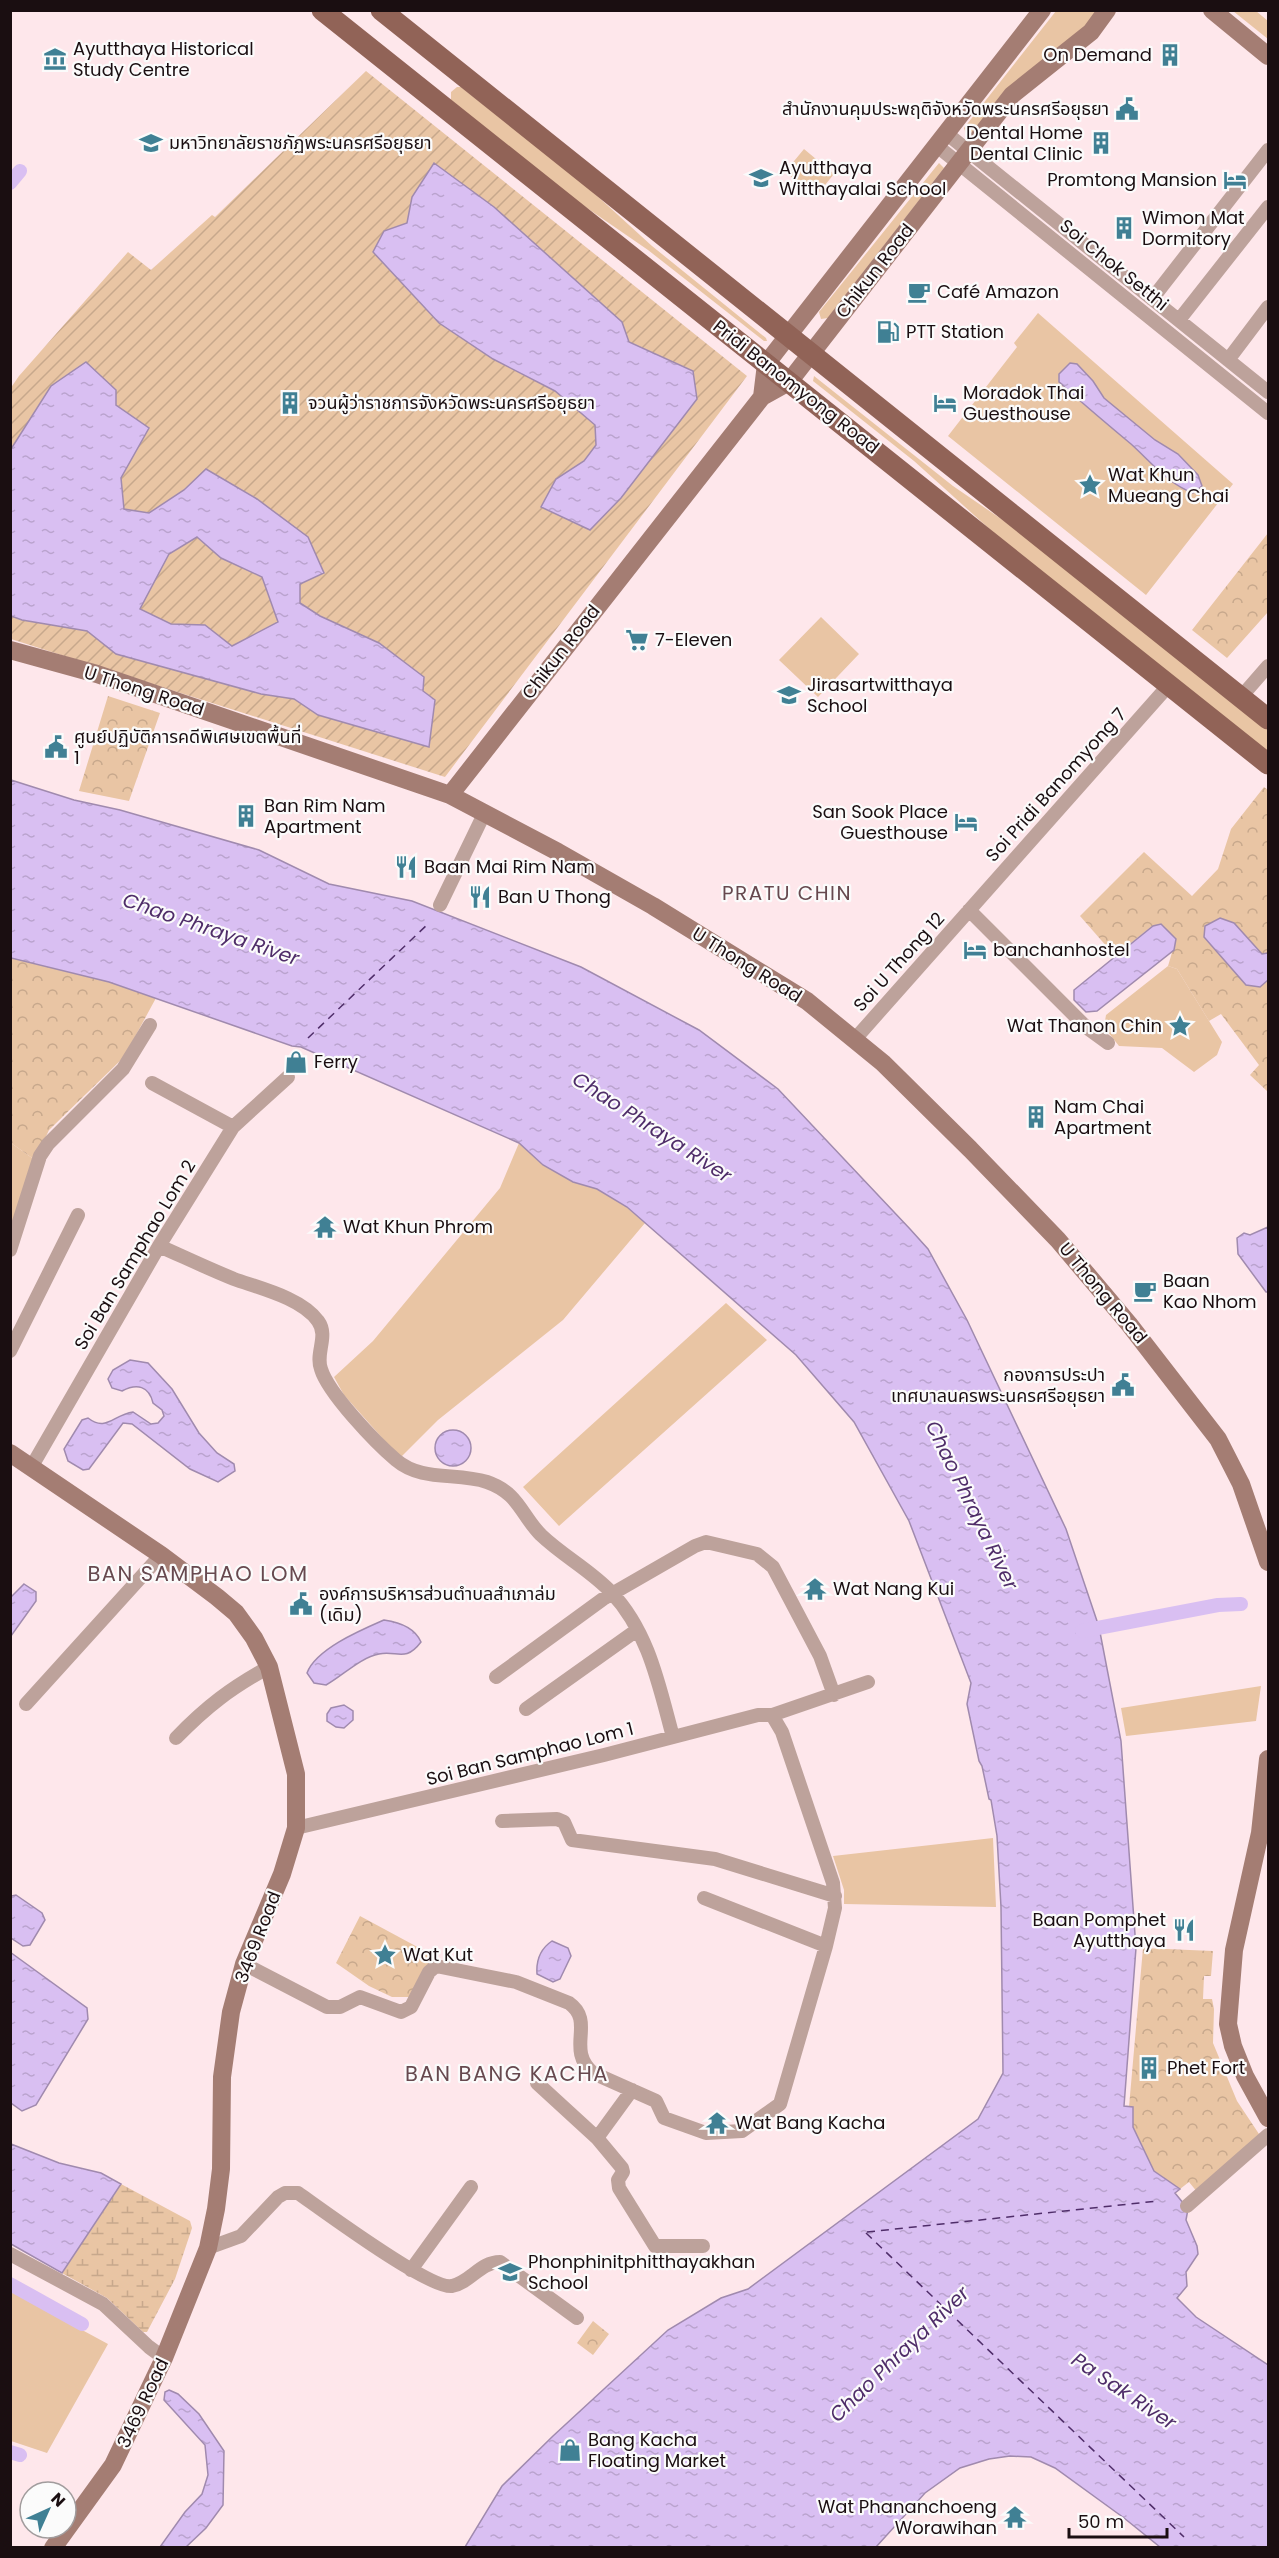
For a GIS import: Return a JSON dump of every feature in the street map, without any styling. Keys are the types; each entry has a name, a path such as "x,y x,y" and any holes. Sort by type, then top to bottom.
{"main road":[{"name":"Pridi Banomyong Road","path":"322,10 1269,764"},
{"path":"351,33 363,28 370,19 372,10"},
{"name":"Pridi Banomyong Road","path":"381,10 1269,718"},
{"name":"Chikun Road","path":"766,364 1042,10"},
{"name":"Chikun Road","path":"450,795 762,397 789,381 1012,95 1091,32 1107,10"},
{"path":"1212,10 1269,56"},
{"path":"437,102 440,90 447,81 460,75"},
{"path":"762,397 766,364"},
{"name":"U Thong Road","path":"10,650 97,674 450,795 558,852 653,906 807,1002 855,1039 966,1145 1058,1240 1190,1400 1218,1439 1241,1484 1269,1562"},
{"name":"3469 Road","path":"10,1453 161,1555 236,1613 254,1638 269,1667 296,1774 296,1828 282,1874 244,1964 231,2012 224,2055 220,2169 216,2209 208,2248 164,2358 113,2465 53,2547"},
{"path":"1269,1759 1264,1833 1234,1950 1228,2024 1233,2046 1245,2076 1269,2118"}],"street":[{"name":"Soi Chok Setthi","path":"941,139 1152,299 1269,392"},
{"path":"1152,299 1269,150"},
{"name":"Soi Chok Setthi","path":"964,157 1269,413"},
{"path":"1179,320 1264,212"},
{"path":"1228,360 1269,308"},
{"path":"1241,697 1269,666"},
{"name":"Soi Pridi Banomyong 7","path":"969,910 1169,685"},
{"path":"440,905 484,814"},
{"path":"969,910 1086,1027 1108,1043"},
{"name":"Soi U Thong 12","path":"855,1039 969,910"},
{"path":"10,1250 44,1150 123,1069 150,1025"},
{"name":"Soi Ban Samphao Lom 2","path":"32,1466 159,1246 233,1127 288,1077"},
{"path":"152,1083 233,1127"},
{"path":"10,1351 78,1215"},
{"path":"159,1246 233,1278 269,1290 304,1308 317,1319 324,1330 319,1367 325,1380 335,1395 396,1460 412,1470 428,1475 487,1482 505,1492 522,1507 536,1529 556,1549 584,1568 613,1593 652,1658 673,1737"},
{"path":"496,1677 613,1593 706,1542 757,1554 773,1567 820,1656 834,1695"},
{"path":"26,1704 161,1555"},
{"path":"526,1709 637,1630"},
{"path":"176,1738 205,1708 235,1686 269,1667"},
{"name":"Soi Ban Samphao Lom 1","path":"296,1828 758,1716 772,1715 868,1682"},
{"path":"244,1964 334,2008 360,1997 401,2012 407,2011 429,1972 436,1966 516,1982 577,2008 581,2017 580,2056 585,2066 593,2073 656,2101 664,2118 706,2133 742,2131 780,2104 826,1946 835,1896 833,1883 782,1732 772,1715"},
{"path":"502,1821 557,1819 564,1822 572,1840 715,1858 835,1896"},
{"path":"704,1898 826,1946"},
{"path":"537,2083 597,2138 622,2168 624,2172 618,2180 619,2188 654,2246 703,2246"},
{"path":"597,2138 632,2090"},
{"path":"1187,2206 1269,2135"},
{"path":"411,2270 471,2187"},
{"path":"208,2248 241,2236 278,2197 285,2193 297,2193 411,2270 443,2286 452,2286 490,2262 500,2262 577,2318"},
{"path":"10,2254 103,2304 149,2348 164,2358"}],"green space":[{"path":"1056,11 1096,11 1085,28 972,133 966,134 964,128"},
{"path":"1233,11 1256,11 1268,21 1268,39"},
{"path":"366,71 747,376 445,777 11,639 10,389 128,252 151,270 212,215 215,217"},
{"path":"461,87 583,183 652,246 767,341 764,341 648,250 571,197 451,100 451,92"},
{"path":"804,149 834,174 816,196 785,172"},
{"path":"939,163 944,168 828,318 821,319 819,312"},
{"path":"1038,313 1233,484 1146,595 948,436 1017,347 1014,343"},
{"path":"814,376 953,486 1029,538 1268,728 1268,752 994,533 914,461 813,381"},
{"path":"1268,533 1268,612 1227,658 1192,630"},
{"path":"821,617 859,654 818,697 779,660"},
{"path":"108,696 160,713 129,801 79,791"},
{"path":"1264,787 1268,790 1268,953 1262,955 1234,923 1260,987 1268,980 1268,1092 1250,1075 1259,1065 1221,1014 1209,1021 1177,969 1168,966 1176,939 1162,925 1152,926 1115,956 1080,916 1144,852 1192,896 1218,869 1231,829"},
{"path":"11,958 109,982 156,998 124,1057 49,1130 35,1160 11,1143"},
{"path":"1168,966 1177,969 1222,1042 1217,1055 1194,1072 1162,1048 1119,1046 1104,1027 1106,1015"},
{"path":"11,1143 35,1160 11,1235"},
{"path":"519,1143 543,1165 573,1182 597,1189 627,1207 645,1223 563,1320 438,1420 400,1458 344,1395 334,1377 373,1341 500,1188"},
{"path":"726,1303 767,1340 559,1526 523,1487"},
{"path":"1261,1686 1256,1721 1126,1736 1121,1708"},
{"path":"993,1838 996,1907 844,1904 844,1890 833,1856"},
{"path":"360,1916 436,1957 413,1997 392,1997 369,1986 336,1963"},
{"path":"1143,1948 1213,1951 1211,1976 1204,1976 1203,1999 1212,1999 1213,2043 1237,2101 1261,2137 1198,2193 1189,2182 1180,2189 1154,2171 1133,2127 1133,2108 1129,2107"},
{"path":"121,2184 190,2221 192,2228 175,2279 147,2332 143,2332 107,2298 62,2273"},
{"path":"10,2291 108,2344 47,2453 11,2441"},
{"path":"593,2321 609,2334 593,2355 577,2343"}],"water":[{"path":"434,163 494,207 622,322 629,342 693,371 697,399 621,498 590,530 541,507 556,479 584,461 596,445 595,425 555,391 493,359 439,323 373,252 384,231 407,223 412,197"},
{"path":"86,362 116,390 116,405 149,428 121,478 124,509 149,513 184,490 206,469 257,499 308,537 324,573 300,584 300,603 320,616 379,643 424,677 423,691 435,700 429,747 318,715 294,699 261,694 116,654 87,631 11,616 11,449 51,386","holes":["197,537 221,558 262,577 278,622 232,646 205,625 171,624 140,609 169,554"]},
{"path":"1070,363 1077,364 1093,381 1104,398 1155,440 1178,454 1198,475 1202,486 1193,493 1176,484 1059,382 1059,374"},
{"path":"11,780 74,800 120,810 259,850 329,884 412,901 581,967 699,1030 778,1089 928,1249 967,1320 1066,1529 1099,1627 1121,1741 1136,1948 1124,2106 1133,2107 1133,2127 1154,2171 1180,2189 1175,2193 1188,2209 1186,2220 1198,2254 1186,2272 1187,2286 1177,2298 1196,2317 1268,2365 1268,2547 1160,2547 1055,2468 1031,2457 1010,2456 989,2459 960,2468 925,2493 876,2547 465,2547 502,2486 668,2330 721,2298 748,2289 978,2119 1003,2073 1001,1907 997,1836 991,1800 979,1761 967,1704 971,1683 909,1521 854,1422 796,1355 627,1207 597,1189 573,1182 543,1165 519,1143 301,1047 292,1046 109,982 11,958"},
{"path":"1220,918 1234,923 1262,954 1268,953 1268,980 1260,987 1246,985 1204,937 1205,926"},
{"path":"1161,924 1176,939 1174,950 1097,1011 1086,1012 1074,1000 1074,990 1153,926"},
{"path":"1268,1227 1268,1292 1266,1292 1238,1254 1237,1238 1244,1233 1250,1235"},
{"path":"130,1360 148,1363 172,1389 199,1433 217,1453 234,1464 235,1471 218,1482 190,1469 132,1424 123,1423 89,1469 83,1470 68,1461 64,1449 82,1420 88,1418 94,1422 105,1423 133,1412 151,1424 158,1423 164,1416 162,1410 153,1403 149,1393 142,1388 133,1387 122,1391 112,1388 108,1379 113,1370"},
{"path":"453,1430 466,1435 471,1448 466,1461 453,1466 440,1461 435,1448 440,1435"},
{"path":"24,1584 36,1592 36,1601 11,1636 11,1597"},
{"path":"384,1620 406,1626 421,1642 405,1654 385,1653 365,1659 326,1685 314,1683 307,1673 320,1656 340,1641"},
{"path":"344,1705 353,1711 353,1720 344,1728 336,1727 327,1721 327,1714 331,1708"},
{"path":"16,1895 42,1913 45,1920 30,1945 23,1946 11,1938 11,1896"},
{"path":"552,1941 568,1948 571,1956 560,1979 553,1982 537,1974 538,1960 542,1951"},
{"path":"10,1952 87,2008 88,2019 36,2105 22,2111 11,2103"},
{"path":"11,2144 59,2163 101,2173 121,2184 62,2273 11,2244"},
{"path":"169,2390 178,2394 199,2414 224,2451 223,2505 206,2528 186,2547 160,2547 185,2512 202,2494 208,2475 205,2445 164,2400 165,2392"}],"waterway":[{"path":"10,183 20,171"},
{"path":"1082,1631 1218,1605 1241,1604"},
{"path":"10,2284 82,2324"},
{"path":"10,2452 20,2455"}],"ferry route":[{"path":"308,1038 429,923"},
{"path":"867,2232 1158,2201"},
{"path":"866,2233 1184,2537"}],"place":[{"name":"On Demand","path":"1170,55"},
{"name":"Ayutthaya Historical Study Centre","path":"55,59"},
{"name":"สำนักงานคุมประพฤติจังหวัดพระนครศรีอยุธยา","path":"1127,109"},
{"name":"มหาวิทยาลัยราชภัฏพระนครศรีอยุธยา","path":"151,143"},
{"name":"Dental Home Dental Clinic","path":"1101,143"},
{"name":"Ayutthaya Witthayalai School","path":"761,178"},
{"name":"Promtong Mansion","path":"1235,180"},
{"name":"Wimon Mat Dormitory","path":"1124,228"},
{"name":"Café Amazon","path":"919,292"},
{"name":"PTT Station","path":"888,332"},
{"name":"จวนผู้ว่าราชการจังหวัดพระนครศรีอยุธยา","path":"290,403"},
{"name":"Moradok Thai Guesthouse","path":"945,403"},
{"name":"Wat Khun Mueang Chai","path":"1090,485"},
{"name":"7-Eleven","path":"637,640"},
{"name":"Jirasartwitthaya School","path":"789,695"},
{"name":"ศูนย์ปฏิบัติการคดีพิเศษเขตพื้นที่ 1","path":"56,747"},
{"name":"Ban Rim Nam Apartment","path":"246,816"},
{"name":"San Sook Place Guesthouse","path":"966,822"},
{"name":"Baan Mai Rim Nam","path":"406,867"},
{"name":"Ban U Thong","path":"480,897"},
{"name":"banchanhostel","path":"975,950"},
{"name":"Wat Thanon Chin","path":"1180,1026"},
{"name":"Ferry","path":"296,1062"},
{"name":"Nam Chai Apartment","path":"1036,1117"},
{"name":"Wat Khun Phrom","path":"325,1227"},
{"name":"Baan Kao Nhom","path":"1145,1291"},
{"name":"กองการประปา เทศบาลนครพระนครศรีอยุธยา","path":"1123,1385"},
{"name":"Wat Nang Kui","path":"815,1589"},
{"name":"องค์การบริหารส่วนตำบลสำเภาล่ม (เดิม)","path":"301,1604"},
{"name":"Baan Pomphet Ayutthaya","path":"1184,1930"},
{"name":"Wat Kut","path":"385,1955"},
{"name":"Phet Fort","path":"1149,2068"},
{"name":"Wat Bang Kacha","path":"717,2123"},
{"name":"Phonphinitphitthayakhan School","path":"510,2272"},
{"name":"Bang Kacha Floating Market","path":"570,2450"},
{"name":"Wat Phananchoeng Worawihan","path":"1015,2517"}],"district":[{"name":"PRATU CHIN","path":"787,893"},
{"name":"BAN SAMPHAO LOM","path":"198,1574"},
{"name":"BAN BANG KACHA","path":"507,2074"}],"water label":[{"name":"Chao Phraya River","path":"211,929"},
{"name":"Chao Phraya River","path":"652,1127"},
{"name":"Chao Phraya River","path":"972,1505"},
{"name":"Chao Phraya River","path":"899,2354"},
{"name":"Pa Sak River","path":"1124,2391"}]}
